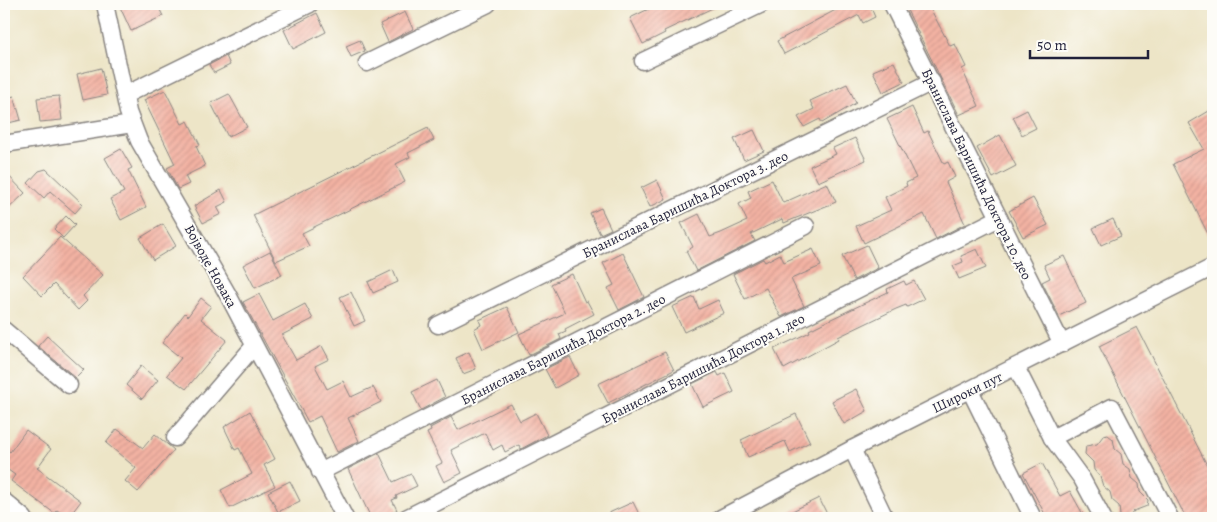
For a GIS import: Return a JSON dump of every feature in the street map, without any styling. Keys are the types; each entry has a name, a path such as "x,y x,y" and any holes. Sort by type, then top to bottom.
{"street":[{"name":"Војводе Новака","path":"105,4 132,124 139,141 227,293 345,518"},
{"path":"125,95 310,4"},
{"path":"367,63 488,4"},
{"path":"643,61 762,4"},
{"name":"Бранислава Баришића Доктора 10. део","path":"892,4 1062,344"},
{"name":"Бранислава Баришића Доктора 3. део","path":"438,325 932,82"},
{"path":"4,144 132,124"},
{"name":"Бранислава Баришића Доктора 1. део","path":"406,518 1000,218"},
{"name":"Бранислава Баришића Доктора 2. део","path":"320,472 806,226"},
{"name":"Широки пут","path":"723,518 852,449 1213,267"},
{"path":"4,330 69,385"},
{"path":"175,438 254,346"},
{"path":"1016,367 1052,438 1082,479 1103,518"},
{"path":"970,390 1033,518"},
{"path":"1052,438 1112,407 1170,518"},
{"path":"852,449 885,518"},
{"path":"4,501 24,518"}],"building":[{"path":"126,4 157,4 163,16 131,31 120,7"},
{"path":"659,4 721,4 664,31 665,33 643,44 630,18"},
{"path":"847,4 879,4 871,8 875,17 863,23 859,15 784,54 777,41"},
{"path":"904,4 928,4 950,46 955,44 966,67 962,69 979,106 959,115"},
{"path":"405,12 413,29 388,42 380,24"},
{"path":"317,13 326,32 293,49 284,30"},
{"path":"360,40 365,51 351,57 346,46"},
{"path":"226,56 230,65 214,73 209,65"},
{"path":"894,62 904,82 883,92 873,71"},
{"path":"101,68 107,95 83,100 77,74"},
{"path":"847,84 856,103 822,123 820,119 804,127 798,117 814,109 810,101"},
{"path":"165,90 182,124 188,121 200,145 196,146 205,166 185,176 189,184 178,189 167,168 175,164 144,100"},
{"path":"229,94 247,127 228,137 211,103"},
{"path":"14,96 21,120 4,124 4,99"},
{"path":"59,96 62,120 40,122 37,98"},
{"path":"912,107 924,133 928,131 944,164 948,162 955,177 946,182 965,224 936,239 924,214 864,243 856,226 891,210 885,197 907,186 906,183 916,178 887,119"},
{"path":"1027,110 1036,128 1022,135 1013,117"},
{"path":"1209,111 1213,118 1213,244 1173,164 1204,149 1189,123"},
{"path":"428,128 434,140 408,153 410,157 396,164 405,182 302,233 309,246 276,261 253,215"},
{"path":"754,130 764,151 744,160 734,139"},
{"path":"1000,135 1016,166 993,178 977,148"},
{"path":"855,138 866,160 818,182 810,166 836,154 833,148"},
{"path":"121,149 132,168 128,170 146,207 121,220 110,199 124,192 105,158"},
{"path":"46,169 83,204 75,213 50,191 44,198 28,183 39,171"},
{"path":"4,171 25,193 4,213"},
{"path":"657,180 666,199 650,207 641,188"},
{"path":"772,180 783,203 827,183 836,202 784,223 782,219 751,234 755,241 696,271 686,251 693,247 681,223 699,214 710,237 747,221 739,204 751,198 748,191"},
{"path":"221,190 227,202 217,207 221,214 203,223 194,206"},
{"path":"1033,198 1048,225 1023,237 1009,211"},
{"path":"601,208 611,229 600,234 590,213"},
{"path":"66,216 75,225 63,238 54,229"},
{"path":"1113,219 1121,236 1101,245 1093,228"},
{"path":"163,224 176,246 153,260 140,238"},
{"path":"60,237 103,275 83,296 87,301 78,310 54,284 42,296 23,276"},
{"path":"867,245 878,268 854,280 842,256"},
{"path":"813,249 821,266 791,279 804,306 781,317 766,288 745,299 733,274 763,259 765,262 780,254 784,262"},
{"path":"977,249 986,268 959,279 953,266 963,262 961,256"},
{"path":"270,251 282,275 255,288 243,265"},
{"path":"623,253 644,297 619,310 608,288 614,285 603,263"},
{"path":"1064,256 1086,303 1059,316 1042,282 1050,278 1044,265"},
{"path":"393,270 398,282 373,293 368,282"},
{"path":"572,274 585,302 587,301 594,314 565,329 566,331 559,334 561,339 529,355 519,334 565,313 551,284"},
{"path":"904,281 906,285 914,281 924,299 907,307 906,305 896,309 838,337 839,339 784,369 774,349 888,292 887,289"},
{"path":"351,292 365,321 354,326 340,297"},
{"path":"259,294 273,321 305,304 313,319 282,335 296,360 322,346 329,359 315,366 327,389 343,381 351,397 373,387 381,402 348,418 359,441 337,452 320,416 308,422 243,302"},
{"path":"694,297 699,309 718,300 724,313 684,332 672,307"},
{"path":"201,298 211,306 201,319 227,340 186,389 167,375 181,358 162,343 185,313 188,316"},
{"path":"507,307 519,332 483,349 474,329 481,325 479,320"},
{"path":"1137,327 1213,477 1213,518 1186,518 1099,346"},
{"path":"47,336 84,370 76,378 38,346"},
{"path":"469,352 476,369 463,374 456,358"},
{"path":"665,352 674,370 608,403 598,384"},
{"path":"570,357 579,375 555,388 545,369"},
{"path":"141,366 158,380 142,399 126,385"},
{"path":"717,372 719,376 725,373 734,392 703,407 692,384"},
{"path":"437,380 445,397 421,410 412,392"},
{"path":"856,389 867,411 844,424 832,401"},
{"path":"511,404 520,421 536,413 547,435 521,449 519,445 505,452 502,445 493,450 485,433 451,450 462,473 444,482 436,466 442,463 427,433 431,431 430,428 451,417 458,430"},
{"path":"250,411 275,459 264,465 275,486 230,508 221,490 252,474 239,448 235,450 224,427"},
{"path":"796,414 810,442 790,452 785,441 748,457 741,440"},
{"path":"117,429 143,448 155,434 174,450 138,492 125,481 136,468 106,443"},
{"path":"26,430 51,449 37,468 81,501 68,518 57,510 54,513 11,481 15,475 4,467 4,447 10,452"},
{"path":"1108,435 1113,439 1115,449 1121,454 1123,464 1130,469 1132,478 1139,484 1140,492 1148,500 1147,506 1134,511 1128,518 1120,516 1119,506 1112,500 1110,492 1103,486 1100,477 1094,470 1093,462 1085,454 1086,446 1097,444 1103,436"},
{"path":"379,453 393,482 411,474 417,486 396,496 397,498 392,500 397,510 380,518 371,518 348,469"},
{"path":"1042,463 1060,496 1070,491 1085,518 1047,518 1023,473"},
{"path":"290,481 300,501 278,512 268,492"},
{"path":"819,498 829,518 778,518"},
{"path":"633,502 641,518 598,518"}]}
